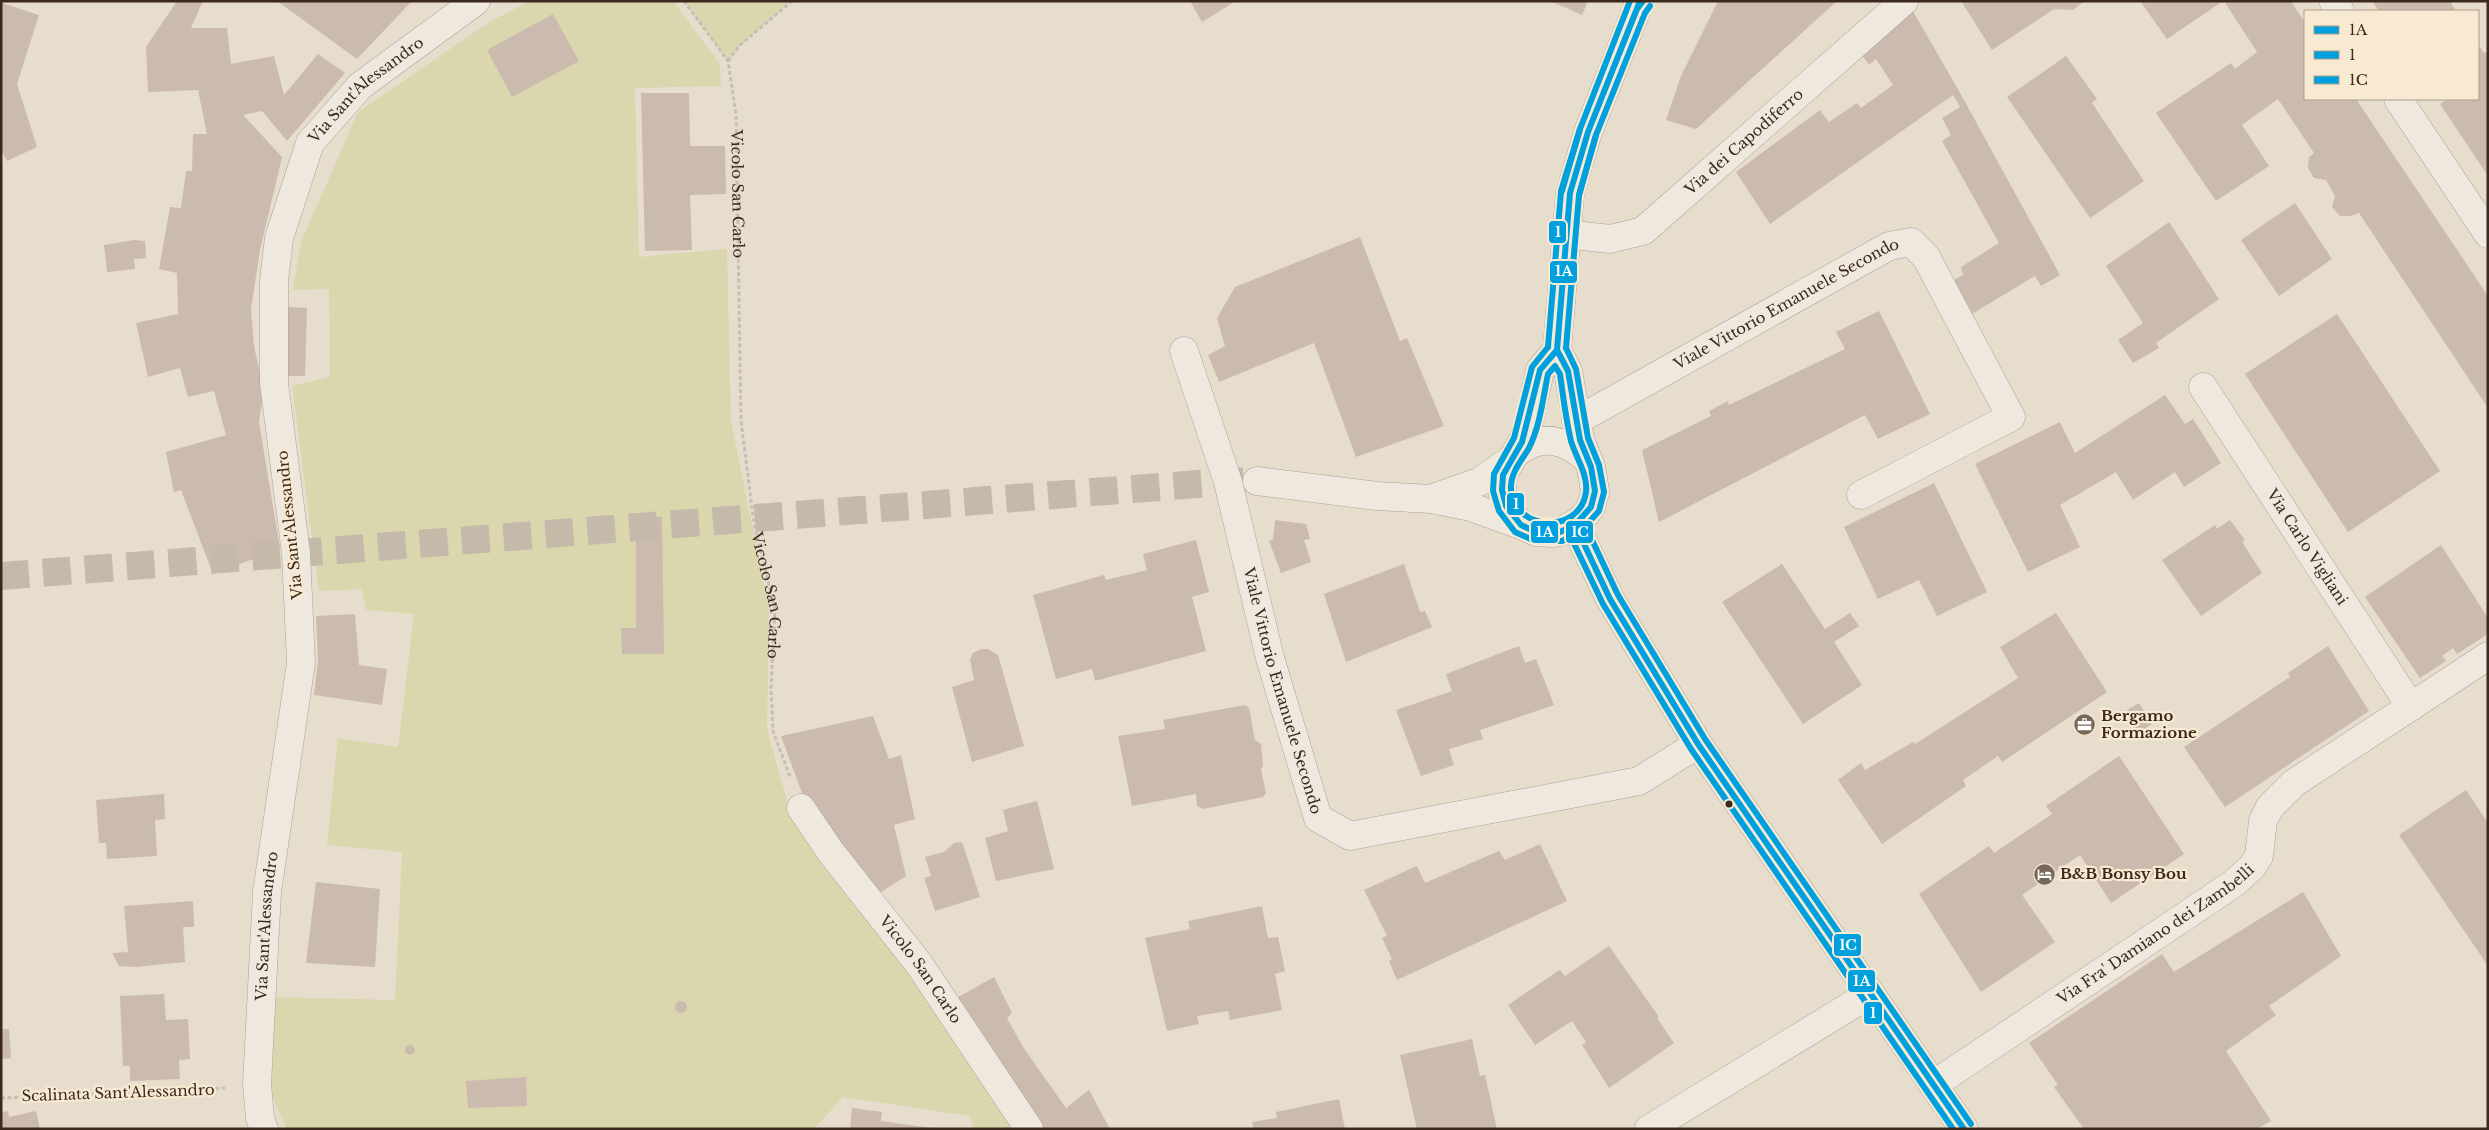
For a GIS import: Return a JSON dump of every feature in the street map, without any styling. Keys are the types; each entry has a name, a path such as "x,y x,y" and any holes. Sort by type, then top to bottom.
{"street":[{"name":"Via Sant'Alessandro","path":"264,1129 260,1118 257,1084 267,892 301,663 296,553 274,383 274,281 280,238 310,143 360,86 476,1"},
{"name":"Via dei Capodiferro","path":"1566,234 1610,239 1642,231 1904,1"},
{"path":"1257,481 1377,496 1431,499 1471,507 1536,532 1552,533 1575,525 1591,507 1595,491 1591,467 1576,421 1568,371 1557,350 1566,234 1570,194 1588,132 1640,4"},
{"path":"2399,100 2488,234"},
{"name":"Viale Vittorio Emanuele Secondo","path":"1576,421 1889,246 1911,242 1926,257 2011,417 1861,495"},
{"path":"1521,525 1506,506 1502,490 1504,474 1522,442 1540,370 1557,350"},
{"name":"Viale Vittorio Emanuele Secondo","path":"1184,351 1228,482 1270,658 1318,818 1350,836 1639,781 1698,744"},
{"name":"Via Carlo Vigliani","path":"2203,387 2411,707"},
{"path":"1431,499 1479,482 1513,456 1537,441 1553,440 1576,449 1588,460"},
{"path":"1575,525 1610,599 1698,744 1964,1129"},
{"name":"Via Fra' Damiano dei Zambelli","path":"1933,1085 2233,884 2252,867 2259,856 2263,821 2270,807 2294,783 2488,656"},
{"name":"Vicolo San Carlo","path":"801,808 830,851 919,964 1029,1129"},
{"path":"1649,1129 1870,994"}],"path":[{"name":"Vicolo San Carlo","path":"684,1 728,61 736,114 740,422 754,524 775,609 771,689 773,731 801,808"},
{"path":"728,61 739,46 792,1"},
{"name":"Scalinata Sant'Alessandro","path":"1,1098 235,1088"}],"shaded area":[{"path":"530,1 673,1 720,64 721,86 635,88 639,257 727,249 731,421 769,609 767,729 789,809 911,965 1022,1129 974,1129 970,1116 843,1097 814,1129 287,1129 271,1094 272,997 395,1000 402,852 327,845 338,738 398,747 414,614 366,610 362,589 319,591 292,386 330,377 329,289 293,290 301,242 358,112 491,21"},
{"path":"684,1 792,1 739,46 728,61"}],"building":[{"path":"177,1 203,1 191,28 227,28 231,64 274,56 284,95 318,54 345,73 287,141 262,111 243,115 282,157 260,250 251,309 262,400 259,422 280,549 213,574 181,490 174,492 166,452 226,435 214,391 188,397 180,368 148,377 136,323 178,314 177,273 159,269 170,207 181,208 186,171 192,171 193,134 207,134 198,90 148,92 146,47"},
{"path":"277,1 412,1 357,59"},
{"path":"1190,1 1236,1 1202,22"},
{"path":"1550,1 1588,1 1582,15"},
{"path":"1718,1 1837,1 1696,129 1666,120 1681,76"},
{"path":"1961,1 2085,1 2073,10 2054,9 1992,50"},
{"path":"2140,1 2223,1 2167,39"},
{"path":"2224,1 2291,1 2304,21 2304,100 2357,100 2488,296 2488,408 2359,213 2351,216 2340,216 2332,207 2335,196 2326,180 2314,178 2308,168 2309,157 2314,153 2278,99 2242,125 2269,166 2216,201 2156,113 2231,63 2235,69 2257,52"},
{"path":"2372,1 2450,1 2455,10 2378,10"},
{"path":"2,3 39,15 17,84 37,147 7,161 1,150"},
{"path":"1911,8 2060,275 2041,286 2035,276 1967,317 1950,282 1963,275 1961,267 1999,243 1942,141 1951,135 1942,118 1960,107 1953,95 1770,224 1736,172 1820,110 1829,122 1857,103 1861,108 1893,85 1876,59 1869,65 1860,52"},
{"path":"553,14 579,61 512,97 487,50"},
{"path":"2479,46 2484,53 2488,51 2488,176 2440,104 2446,100 2479,100"},
{"path":"2066,56 2097,99 2092,103 2144,181 2090,218 2007,97"},
{"path":"641,93 689,93 690,146 725,146 726,194 690,195 692,250 645,251"},
{"path":"2295,203 2332,259 2279,296 2241,240"},
{"path":"2169,222 2219,299 2156,343 2159,348 2133,363 2118,340 2143,323 2106,266"},
{"path":"1360,237 1400,341 1407,338 1444,426 1356,457 1314,343 1219,382 1208,355 1225,346 1217,318 1235,287"},
{"path":"134,240 145,241 146,258 134,259 135,269 107,272 104,245"},
{"path":"286,307 307,308 305,376 288,376"},
{"path":"1879,311 1930,414 1878,439 1865,415 1659,522 1642,450 1711,416 1709,411 1728,401 1729,405 1845,349 1836,332"},
{"path":"2337,314 2440,471 2348,532 2245,374"},
{"path":"2165,395 2185,424 2193,419 2221,463 2184,487 2175,472 2133,500 2116,472 2060,505 2080,547 2028,572 1975,464 2060,422 2075,453"},
{"path":"1934,483 1987,592 1937,616 1919,580 1878,599 1844,527"},
{"path":"636,516 662,517 664,654 622,654 621,628 636,628"},
{"path":"1275,520 1306,524 1310,539 1304,540 1311,562 1281,573 1269,541 1273,539"},
{"path":"2230,520 2245,540 2242,542 2262,573 2201,616 2162,560 2215,525 2217,529"},
{"path":"1196,540 1209,592 1192,597 1206,651 1095,681 1092,669 1056,679 1033,595 1104,575 1106,580 1147,570 1143,554"},
{"path":"2441,545 2488,618 2488,634 2457,654 2453,648 2442,656 2446,661 2420,678 2365,597"},
{"path":"1404,564 1419,609 1421,612 1425,611 1432,627 1346,662 1324,594"},
{"path":"1782,564 1825,629 1850,613 1859,626 1834,642 1862,685 1803,724 1722,602"},
{"path":"2056,613 2107,692 2002,762 1998,756 1963,780 1966,786 1882,844 1838,780 1861,763 1865,770 1913,742 1915,744 2018,678 2000,647"},
{"path":"355,614 359,665 387,669 382,705 314,695 318,660 316,616"},
{"path":"1519,646 1525,663 1536,659 1554,705 1480,730 1483,739 1449,749 1454,765 1421,776 1396,710 1452,691 1446,674"},
{"path":"2328,646 2369,711 2225,807 2184,747 2290,677 2288,673"},
{"path":"981,649 988,649 998,655 1024,746 972,762 952,687 974,680 970,660 973,653"},
{"path":"2139,703 2152,724 2138,733 2124,712"},
{"path":"1245,705 1249,708 1255,740 1261,744 1263,765 1261,770 1266,793 1263,797 1203,809 1197,806 1196,794 1132,806 1118,736 1165,729 1163,720"},
{"path":"873,716 889,759 901,755 915,819 894,825 906,876 873,897 808,809 781,736"},
{"path":"2119,756 2184,854 2111,903 2080,855 2022,895 2055,942 1981,992 1919,894 1989,846 1994,853 2052,814 2046,806"},
{"path":"2466,790 2488,823 2488,966 2399,835"},
{"path":"164,794 165,819 155,820 157,856 107,859 106,843 99,843 96,800"},
{"path":"1037,801 1054,869 996,881 985,838 1008,831 1003,810"},
{"path":"962,842 980,897 935,911 924,878 931,876 925,857 944,852 954,843"},
{"path":"1540,844 1567,901 1397,980 1389,961 1392,959 1382,938 1387,936 1364,890 1417,866 1425,883 1499,851 1505,860"},
{"path":"316,882 380,889 375,967 306,963"},
{"path":"2303,892 2341,956 2269,1006 2276,1015 2226,1051 2271,1121 2256,1129 2084,1129 2054,1087 2058,1085 2029,1043 2162,954 2174,972"},
{"path":"193,901 194,927 183,927 185,962 135,967 119,966 112,953 128,952 124,906"},
{"path":"1262,906 1268,938 1278,937 1285,971 1275,974 1282,1010 1230,1020 1228,1011 1197,1016 1199,1024 1167,1031 1145,938 1190,929 1188,921"},
{"path":"1609,946 1659,1017 1657,1018 1674,1043 1609,1088 1582,1045 1586,1042 1572,1021 1535,1045 1508,1005 1558,971 1560,970 1565,976"},
{"path":"994,977 1012,1013 1007,1018 1023,1047 1066,1108 1089,1090 1110,1129 1041,1129 951,1001"},
{"path":"164,994 166,1020 188,1019 190,1059 179,1060 180,1079 130,1081 130,1066 123,1066 120,996"},
{"path":"679,1001 683,1001 687,1007 683,1013 679,1013 675,1009 675,1005"},
{"path":"1,1029 9,1029 11,1058 1,1059"},
{"path":"1472,1039 1480,1076 1485,1075 1497,1129 1417,1129 1400,1055"},
{"path":"408,1045 412,1045 415,1050 414,1054 408,1055 405,1052 405,1048"},
{"path":"526,1077 527,1106 468,1108 466,1081"},
{"path":"1339,1099 1345,1129 1254,1129 1252,1122 1277,1118 1276,1112"},
{"path":"852,1108 882,1112 881,1121 939,1129 850,1129"},
{"path":"8,1111 9,1117 36,1111 40,1129 1,1129 1,1113"}],"tunnel":[{"path":"1,576 1257,481"}],"transit line":[{"name":"1","path":"1561,191 1580,129 1630,1"},
{"name":"1A","path":"1588,132 1640,1"},
{"name":"1A","path":"1588,132 1637,9 1643,1"},
{"name":"1","path":"1566,348 1579,195 1596,135 1645,13 1650,6"},
{"name":"1C","path":"1562,191 1580,129"},
{"name":"1A","path":"1570,193 1588,132"},
{"name":"1C","path":"1579,195 1596,135"},
{"name":"1","path":"1548,347 1561,192"},
{"name":"1A","path":"1557,350 1570,193"},
{"name":"1A","path":"1557,350 1570,193"},
{"name":"1C","path":"1548,347 1532,367 1514,438 1494,474 1493,491 1499,511 1515,532 1535,541 1562,541 1580,532 1599,511 1604,492 1599,465 1588,438 1576,369 1566,348"},
{"name":"1A","path":"1557,350 1568,371 1580,440 1591,467 1595,491 1591,507 1575,525 1560,532 1536,532 1521,525 1506,506 1502,490 1503,475 1522,442 1540,370 1557,350"},
{"name":"1","path":"1555,366 1560,374 1569,433 1583,472 1586,492 1581,506 1572,516 1560,521 1547,523 1534,520 1523,514 1515,503 1511,483 1514,472 1533,439 1541,412 1548,374 1555,366"},
{"name":"1C","path":"1583,521 1618,595 1705,739 1971,1124"},
{"name":"1A","path":"1575,525 1610,599 1698,744 1964,1129"},
{"name":"1","path":"1567,529 1603,604 1691,749 1953,1129"}],"place":[{"name":"Bergamo Formazione","path":"2085,725"},
{"name":"B&B Bonsy Bou","path":"2044,874"}]}
